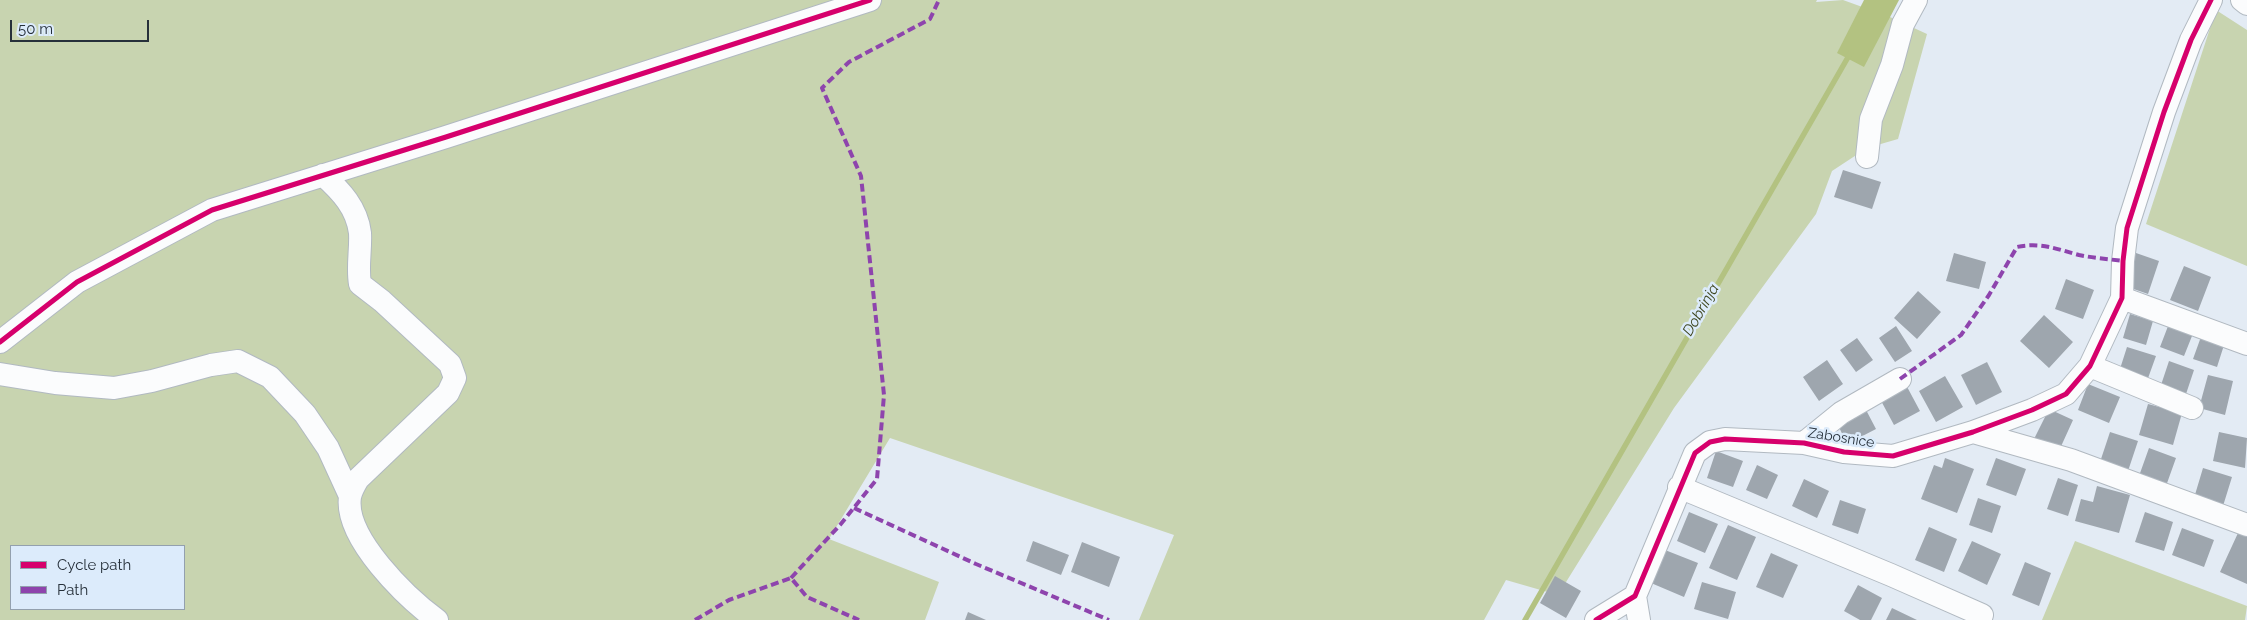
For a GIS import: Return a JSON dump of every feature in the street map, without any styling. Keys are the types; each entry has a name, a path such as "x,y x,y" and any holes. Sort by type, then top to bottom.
{"street":[{"path":"0,342 77,282 212,210 870,0"},
{"path":"1867,157 1871,119 1892,65 1903,24 1916,0"},
{"path":"2211,0 2191,40 2164,112 2128,228 2123,261 2122,298 2247,344"},
{"path":"2242,0 2247,4"},
{"path":"323,175 344,194 355,216 360,233 358,271 360,284 382,301 450,364 455,378 448,393 358,479 350,496"},
{"name":"Zabosnice","path":"1635,596 1679,487 1695,453 1710,442 1725,439 1804,443 1844,452 1893,456 1973,432 2032,410 2066,394 2090,366 2122,298"},
{"path":"0,374 55,383 114,388 152,381 211,365 238,361 270,377 305,414 328,448 350,496 351,513 360,540 386,572 425,611 437,620"},
{"path":"2090,366 2192,408"},
{"name":"Zabosnice","path":"1804,443 1841,413 1900,379"},
{"path":"1973,432 2071,460 2247,525"},
{"path":"1679,487 1900,579 1982,616 1980,620"},
{"path":"1596,620 1635,596 1639,620"}],"shaded area":[{"path":"0,0 1817,0 1816,2 1843,0 1890,17 1927,34 1898,139 1867,148 1832,171 1816,214 1674,408 1558,595 1506,580 1484,620 1139,620 1174,535 890,438 829,539 939,582 925,620 0,620"},
{"path":"1864,0 1899,0 1864,67 1837,53"},
{"path":"2216,10 2247,30 2247,266 2146,224"},
{"path":"2075,541 2247,606 2245,620 2042,620"}],"building":[{"path":"1843,170 1881,182 1872,209 1834,197"},
{"path":"1954,253 1986,262 1979,289 1946,281"},
{"path":"2136,253 2159,261 2148,294 2125,286"},
{"path":"2184,266 2211,277 2198,311 2170,300"},
{"path":"2066,279 2094,290 2083,319 2055,309"},
{"path":"1918,291 1941,312 1917,339 1894,318"},
{"path":"2130,314 2153,321 2146,345 2123,338"},
{"path":"2044,315 2073,342 2049,368 2020,341"},
{"path":"2170,321 2194,331 2184,356 2160,347"},
{"path":"1896,326 1912,351 1895,362 1879,338"},
{"path":"2202,334 2225,342 2217,367 2193,359"},
{"path":"1857,338 1873,360 1856,372 1840,350"},
{"path":"2127,347 2156,356 2147,381 2119,372"},
{"path":"1827,360 1843,384 1819,401 1803,377"},
{"path":"2169,361 2194,370 2185,397 2160,388"},
{"path":"1987,362 2002,392 1976,405 1961,375"},
{"path":"2208,375 2233,381 2225,415 2199,408"},
{"path":"1945,376 1963,407 1936,422 1919,391"},
{"path":"1905,383 1920,411 1894,425 1879,397"},
{"path":"2088,384 2120,397 2109,423 2078,410"},
{"path":"2148,404 2182,413 2173,445 2139,435"},
{"path":"1865,408 1876,429 1847,444 1837,423"},
{"path":"2049,409 2073,420 2058,453 2033,441"},
{"path":"2110,432 2138,441 2127,474 2099,465"},
{"path":"2219,432 2247,438 2245,468 2213,461"},
{"path":"2149,448 2176,458 2166,486 2139,476"},
{"path":"1716,451 1743,461 1733,487 1707,478"},
{"path":"1945,458 1974,469 1957,513 1921,499 1934,465 1942,468"},
{"path":"1996,458 2026,469 2016,496 1986,485"},
{"path":"1757,465 1778,475 1767,499 1746,490"},
{"path":"2203,468 2232,477 2223,506 2194,498"},
{"path":"2058,478 2078,485 2068,516 2047,509"},
{"path":"1804,479 1829,491 1817,518 1792,506"},
{"path":"2097,486 2130,495 2119,533 2075,521 2081,499 2093,502"},
{"path":"1978,498 2001,506 1992,533 1969,525"},
{"path":"1840,500 1866,509 1858,534 1832,525"},
{"path":"1689,512 1718,524 1705,553 1677,541"},
{"path":"2145,512 2173,522 2164,551 2135,542"},
{"path":"1728,525 1756,537 1737,580 1709,568"},
{"path":"1929,527 1957,539 1944,572 1915,560"},
{"path":"2182,528 2214,540 2204,567 2172,555"},
{"path":"2238,533 2247,537 2247,584 2220,572"},
{"path":"1033,541 1069,555 1061,575 1026,561"},
{"path":"1972,541 2001,554 1987,585 1958,571"},
{"path":"1082,542 1120,557 1109,587 1071,572"},
{"path":"1665,550 1698,563 1684,597 1651,583"},
{"path":"1771,553 1798,565 1783,598 1756,587"},
{"path":"2025,562 2051,573 2039,606 2012,595"},
{"path":"1555,576 1581,591 1566,618 1540,603"},
{"path":"1702,582 1736,592 1728,619 1694,609"},
{"path":"1858,585 1882,598 1871,620 1860,620 1844,611"},
{"path":"1892,608 1917,620 1886,620"},
{"path":"968,612 986,620 965,620"}],"waterway":[{"name":"Dobrinja","path":"1525,620 1851,52"}],"marked path":[{"path":"791,578 840,525 877,479 884,395 861,176 822,88 849,62 930,19 939,0"},
{"path":"1900,379 1961,335 1989,295 2017,247 2041,246 2084,256 2123,261"},
{"path":"854,508 976,564 1109,620"},
{"path":"695,620 729,600 791,578 807,597 859,620"}],"cycle path":[{"path":"0,342 77,282 212,210 446,137 870,0"},
{"path":"1596,620 1635,596 1695,453 1710,442 1725,439 1804,443 1844,452 1893,456 1973,432 2032,410 2066,394 2090,366 2122,298 2123,261 2127,228 2164,112 2191,40 2211,0"}]}
